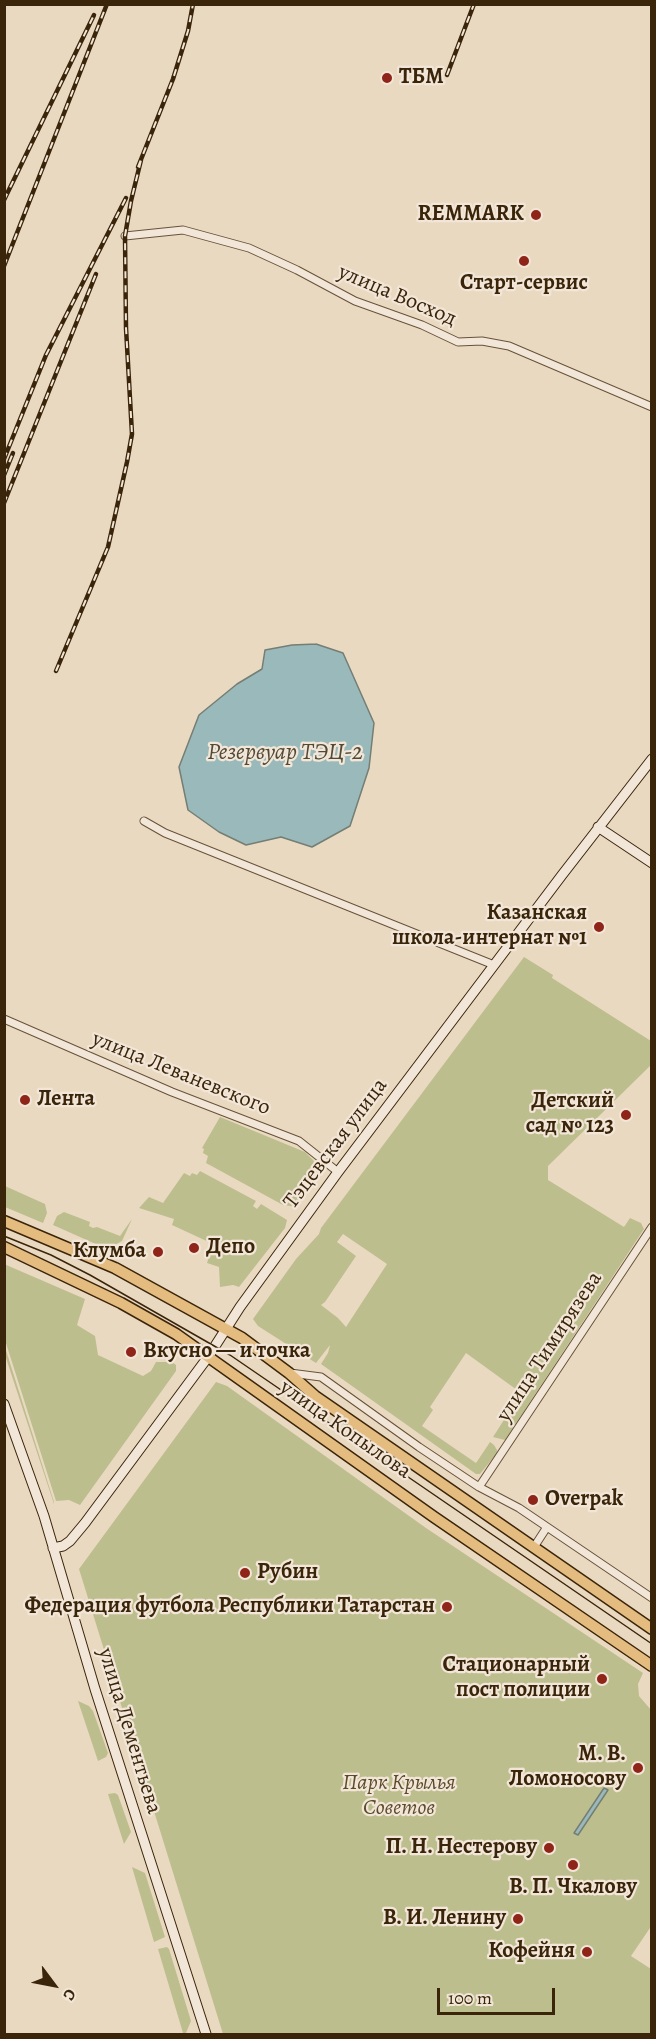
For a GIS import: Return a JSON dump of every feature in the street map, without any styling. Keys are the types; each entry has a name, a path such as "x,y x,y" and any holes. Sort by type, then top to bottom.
{"main road":[{"name":"Тэцевская улица","path":"53,1548 63,1546 70,1541 85,1523 208,1357 240,1307 338,1172 651,759"},
{"path":"598,827 651,863"},
{"name":"улица Копылова","path":"4,1221 115,1268 243,1338 315,1396 651,1629"},
{"name":"улица Копылова","path":"5,1248 126,1305 176,1334 434,1517 651,1666"},
{"name":"улица Дементьева","path":"4,1404 53,1548 95,1689 206,2034"}],"street":[{"name":"улица Восход","path":"125,236 183,230 249,248 298,270 355,301 422,325 458,342 482,341 508,346 651,407"},
{"path":"144,821 165,833 494,965"},
{"name":"улица Леваневского","path":"4,1019 172,1092 299,1141 338,1172"},
{"name":"улица Тимирязева","path":"479,1487 651,1227"},
{"name":"улица Копылова","path":"289,1373 321,1377 419,1447 479,1487 519,1508 651,1598"},
{"path":"534,1547 547,1527"}],"green space":[{"path":"524,957 553,975 552,978 651,1041 651,1065 548,1166 548,1180 624,1227 630,1218 641,1223 644,1229 505,1440 493,1437 518,1398 514,1391 517,1390 466,1353 430,1407 433,1410 422,1426 476,1463 490,1442 494,1445 497,1453 480,1474 476,1474 321,1364 330,1345 316,1363 258,1326 253,1319 296,1259 319,1234 321,1228","holes":["343,1234 387,1264 346,1327 321,1305 356,1256 337,1242"]},
{"path":"220,1117 305,1152 313,1160 319,1171 295,1204 283,1205 206,1163 208,1156 203,1153 202,1148"},
{"path":"200,1171 256,1201 253,1206 257,1209 261,1204 287,1220 285,1228 239,1287 233,1285 220,1287 219,1267 207,1263 213,1244 172,1225 174,1219 139,1208 149,1197 163,1203 184,1173 190,1176 192,1173 197,1175"},
{"path":"5,1186 45,1204 47,1213 43,1223 5,1207"},
{"path":"64,1212 90,1222 89,1226 93,1228 97,1227 120,1236 132,1219 122,1241 107,1249 53,1225 57,1216"},
{"path":"4,1264 85,1299 77,1325 95,1336 98,1355 143,1376 151,1371 156,1362 172,1362 176,1365 176,1371 80,1505 69,1500 56,1501 5,1340"},
{"path":"4,1344 54,1502 54,1504 5,1355"},
{"name":"Парк Крылья Советов","path":"216,1382 227,1386 426,1528 643,1673 638,1684 639,1696 652,1711 652,1925 631,1956 651,1969 651,2034 223,2034 79,1569"},
{"path":"78,1701 89,1706 93,1711 108,1753 106,1757 98,1761"},
{"path":"108,1794 118,1795 131,1832 124,1844"},
{"path":"132,1867 145,1873 165,1937 154,1942"},
{"path":"167,1947 191,2021 186,2033 183,2033 158,1949"}],"water":[{"name":"Резервуар ТЭЦ-2","path":"316,644 343,653 374,723 369,768 350,826 312,847 281,837 246,845 219,832 188,810 179,767 199,715 237,684 262,669 265,650 292,645"},
{"path":"604,1788 608,1790 578,1835 574,1833"}],"tram line":[{"path":"4,1236 51,1255 90,1275 230,1355 652,1644"}],"railway":[{"path":"4,266 107,4"},
{"path":"138,167 173,79 188,31 193,4"},
{"path":"447,75 474,4"},
{"path":"4,200 94,15"},
{"path":"56,671 108,547 132,434 126,328 125,236 141,160"},
{"path":"4,459 46,355 126,198"},
{"path":"4,503 96,274"},
{"path":"4,475 13,453"}],"place":[{"name":"ТБМ","path":"387,78"},
{"name":"REMMARK","path":"536,215"},
{"name":"Старт-сервис","path":"524,261"},
{"name":"Казанская школа-интернат №1","path":"599,927"},
{"name":"Лента","path":"25,1100"},
{"name":"Детский сад № 123","path":"626,1115"},
{"name":"Депо","path":"194,1248"},
{"name":"Клумба","path":"158,1252"},
{"name":"Вкусно — и точка","path":"131,1352"},
{"name":"Overpak","path":"533,1500"},
{"name":"Рубин","path":"245,1573"},
{"name":"Федерация футбола Республики Татарстан","path":"447,1607"},
{"name":"Стационарный пост полиции","path":"602,1679"},
{"name":"М. В. Ломоносову","path":"638,1768"},
{"name":"П. Н. Нестерову","path":"549,1848"},
{"name":"В. П. Чкалову","path":"573,1865"},
{"name":"В. И. Ленину","path":"518,1919"},
{"name":"Кофейня","path":"587,1952"}]}
